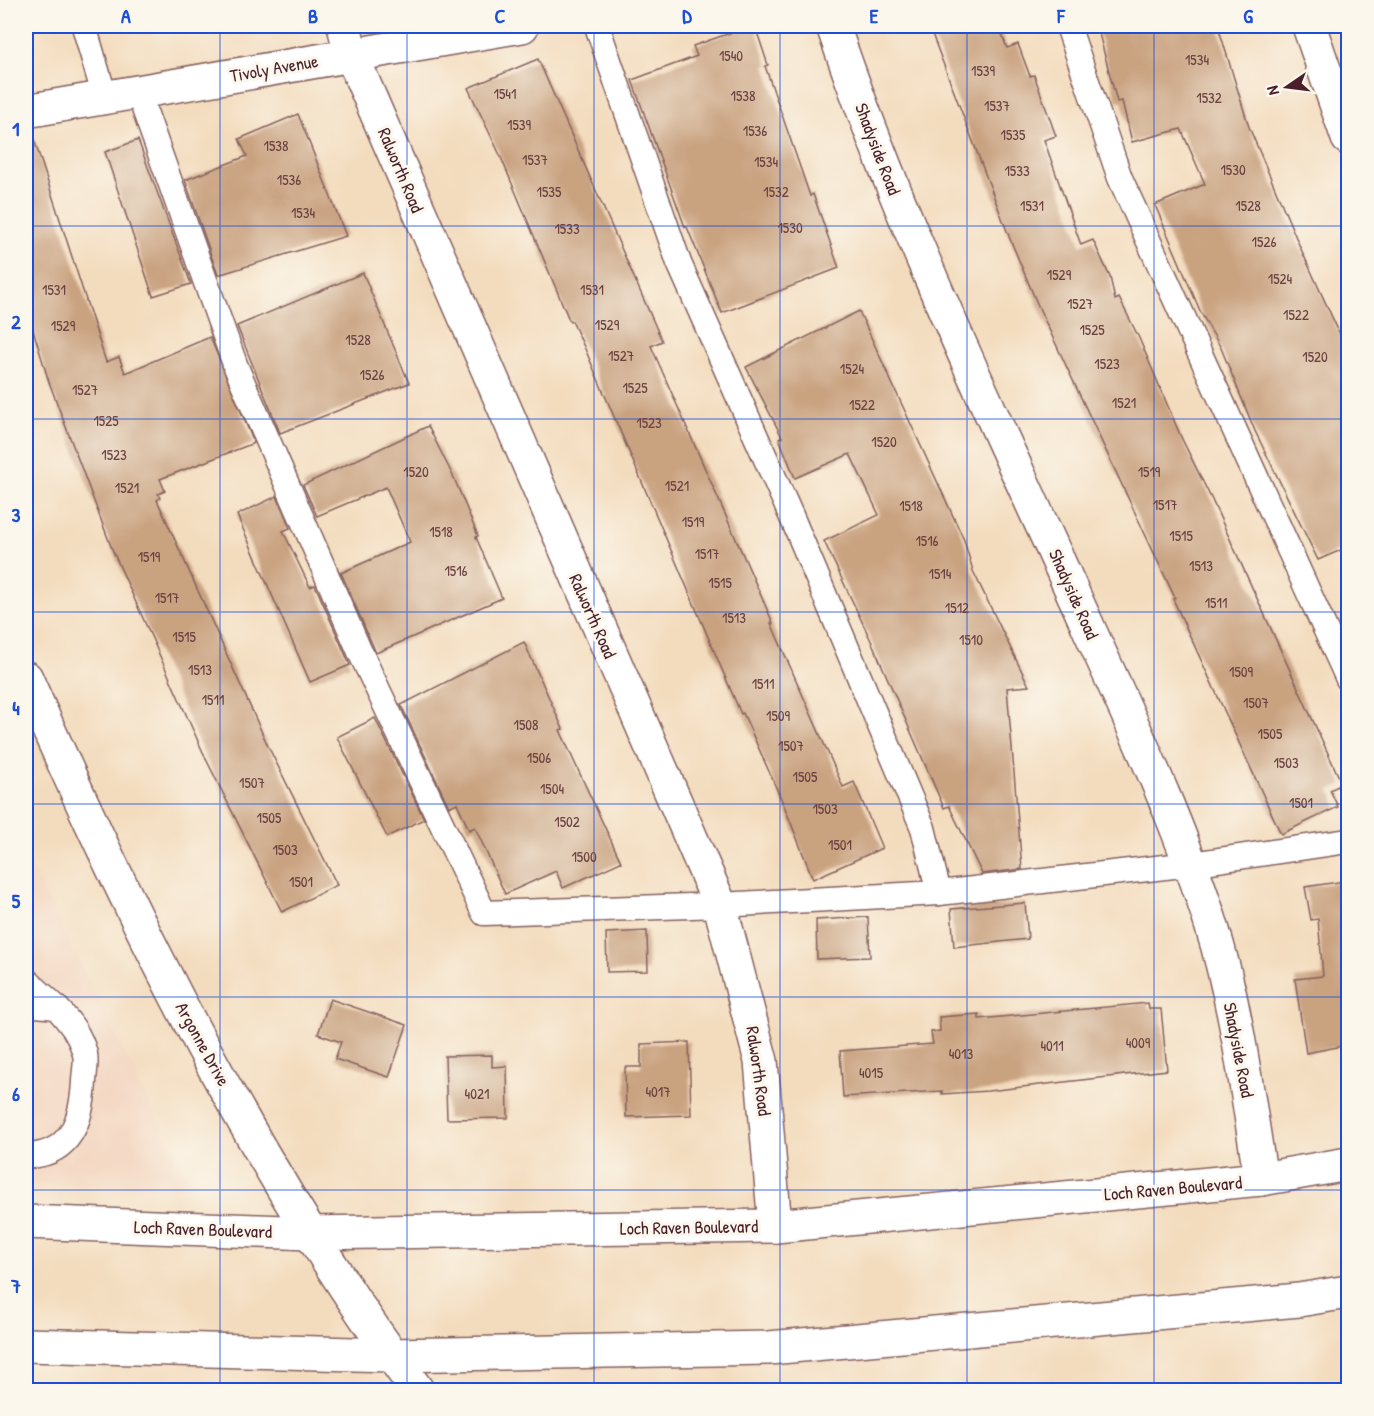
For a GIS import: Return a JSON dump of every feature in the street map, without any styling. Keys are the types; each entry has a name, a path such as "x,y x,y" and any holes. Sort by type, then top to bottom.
{"main road":[{"name":"Tivoly Avenue","path":"26,111 138,92 347,40 522,26"},
{"name":"Shadyside Road","path":"833,26 886,171 935,288 1150,762 1191,864 1213,928 1239,1042 1261,1179"},
{"path":"1309,26 1348,138"},
{"name":"Ralworth Road","path":"347,40 720,905 761,1061 775,1226"},
{"name":"Argonne Drive","path":"26,678 73,785 184,1010 309,1233 390,1355 417,1390"},
{"name":"Loch Raven Boulevard","path":"26,1222 309,1233 775,1226 1261,1179 1348,1164"},
{"path":"26,1345 390,1355 769,1348 1299,1300 1348,1292"}],"lane":[{"path":"84,26 105,98"},
{"path":"597,26 679,263 793,520 923,828 939,893"},
{"path":"1068,26 1120,178 1348,679"},
{"path":"138,92 236,367 360,652 484,913 720,905 939,893 1191,864 1348,841"},
{"path":"26,980 57,1007 74,1026 86,1056 82,1107 73,1132 59,1147 26,1156"},
{"path":"26,1004 57,1007"}],"shaded area":[{"path":"26,856 192,1188 26,1183"}],"building":[{"path":"755,26 768,65 765,66 810,196 813,194 839,268 722,313 687,227 685,227 632,80 697,56 693,46"},
{"path":"929,26 999,26 1007,48 1018,44 1030,76 1034,75 1056,136 1044,140 1081,245 1093,240 1110,277 1115,300 1119,298 1139,338 1181,437 1342,784 1330,790 1338,807 1281,834 1173,599 1175,598 1039,308 1010,239"},
{"path":"1097,26 1218,26 1249,127 1348,352 1348,547 1318,560 1255,431 1221,348 1201,313 1155,205 1205,184 1181,129 1132,142 1122,101 1117,102"},
{"path":"538,59 662,341 651,346 773,623 771,623 843,787 854,782 882,848 813,879 783,803 743,713 741,714 586,351 572,321 570,322 500,155 468,88"},
{"path":"298,114 346,236 218,275 185,180 247,156 239,139"},
{"path":"32,133 106,362 119,357 125,373 210,337 254,443 160,479 165,491 158,494 160,498 157,500 268,746 337,885 282,912 206,759 112,549 49,382 26,307 26,134"},
{"path":"138,140 191,284 153,296 105,152"},
{"path":"363,273 409,383 280,433 237,326"},
{"path":"859,311 964,540 973,571 1029,686 1007,688 1022,869 982,874 949,806 944,808 873,645 824,541 879,515 850,454 795,478 779,438 782,437 746,367"},
{"path":"428,426 454,478 502,598 376,653 341,573 410,542 386,487 317,516 303,485"},
{"path":"277,496 290,528 283,531 310,587 315,585 350,665 310,682 237,515"},
{"path":"524,642 563,729 560,730 621,862 563,888 556,871 505,894 475,827 469,830 457,803 449,807 401,705"},
{"path":"375,718 424,819 387,837 337,737"},
{"path":"1345,881 1348,904 1348,1045 1306,1053 1295,979 1323,976 1318,919 1311,920 1305,887"},
{"path":"1025,903 1028,939 954,947 951,909"},
{"path":"868,917 870,957 817,959 816,920"},
{"path":"647,931 648,971 607,972 606,933"},
{"path":"330,999 407,1025 389,1077 335,1059 341,1042 318,1034"},
{"path":"1148,1003 1149,1009 1161,1009 1167,1070 988,1091 942,1094 942,1091 843,1097 840,1051 933,1044 931,1032 940,1031 939,1017 979,1014 979,1019"},
{"path":"689,1042 691,1115 626,1117 625,1067 641,1067 641,1044"},
{"path":"492,1055 492,1067 507,1066 508,1118 447,1119 445,1056"}]}
